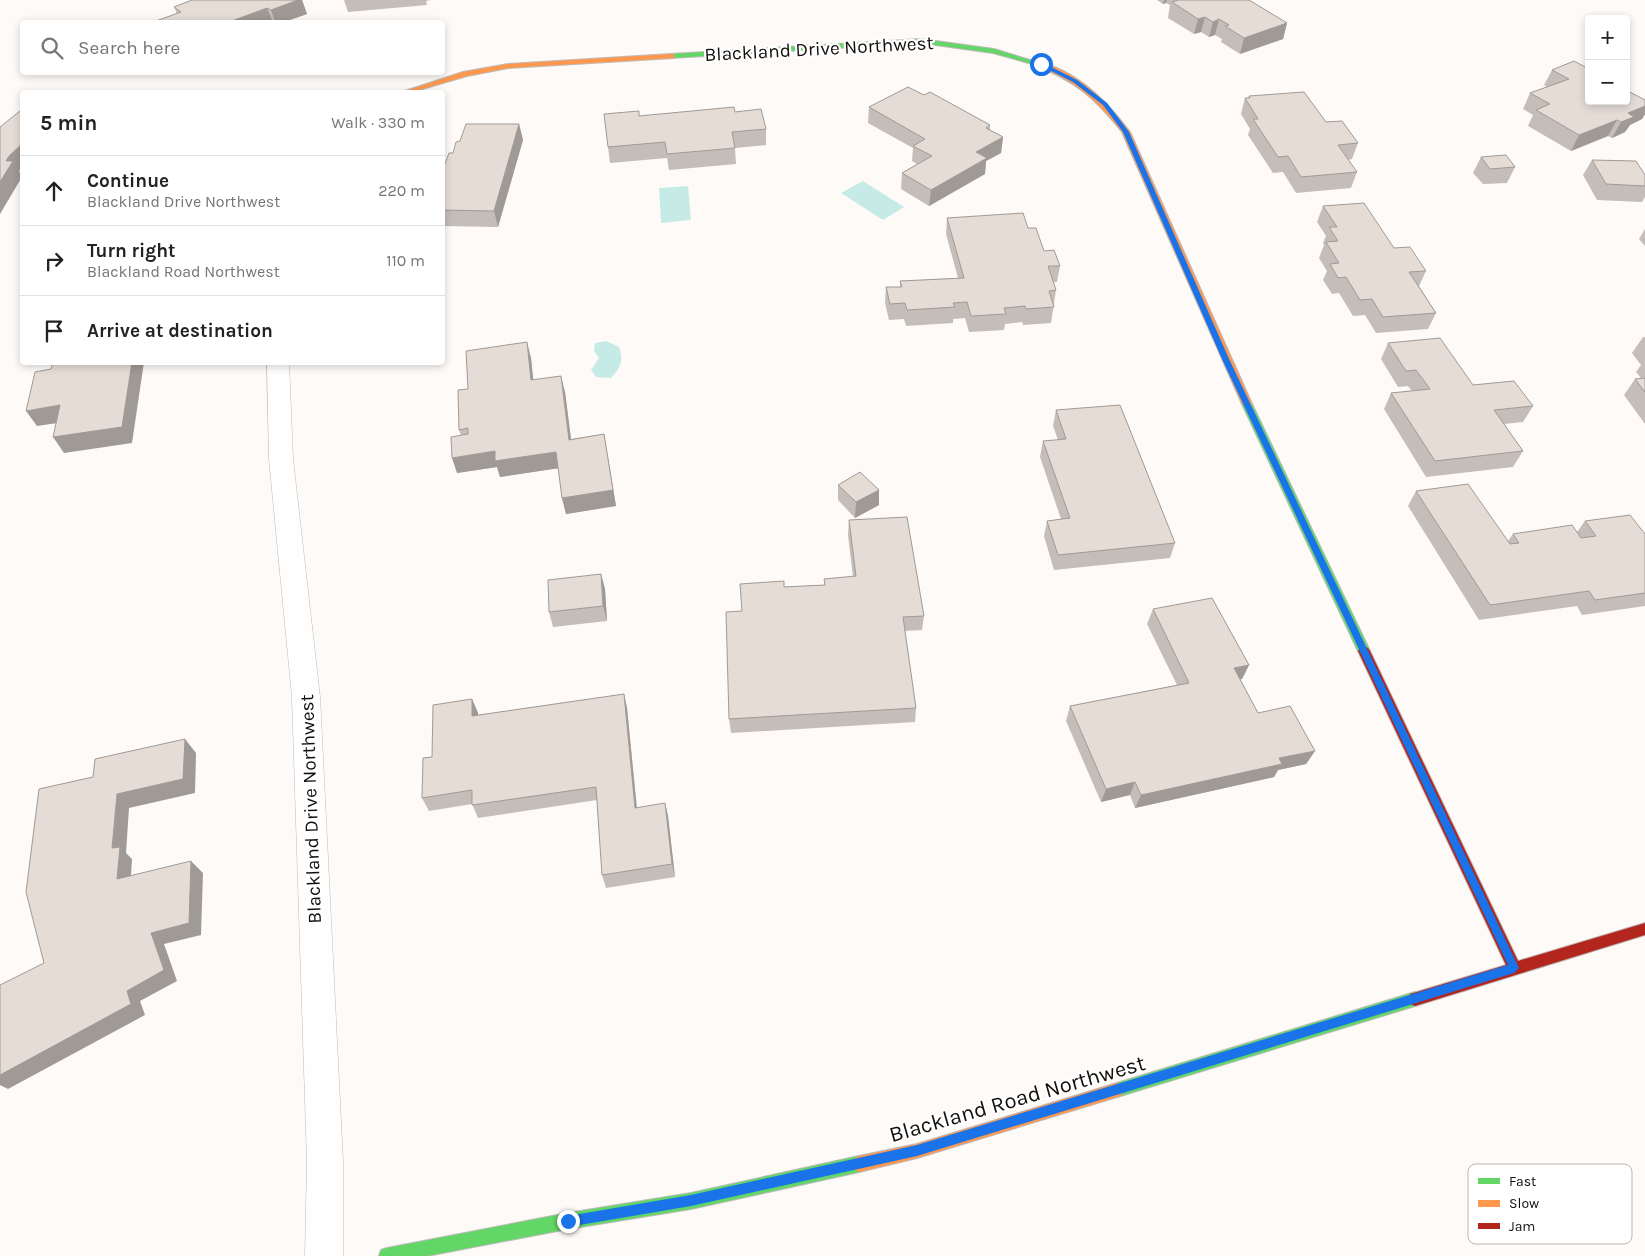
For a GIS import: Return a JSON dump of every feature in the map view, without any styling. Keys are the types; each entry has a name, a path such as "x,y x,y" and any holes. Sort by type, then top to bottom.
{"street":[{"name":"Blackland Drive Northwest","path":"413,90 466,74 508,66 921,41 964,44 1002,52 1041,64 1075,81 1105,104 1126,132 1226,359 1514,968"},
{"name":"Blackland Drive Northwest","path":"278,365 281,459 306,697 326,1162 324,1256"},
{"name":"Blackland Road Northwest","path":"387,1256 568,1221 691,1201 917,1151 1645,929"}],"water":[{"path":"863,181 904,207 883,220 841,193"},
{"path":"688,186 691,220 661,223 659,188"},
{"path":"606,341 619,347 621,364 611,378 596,377 591,370 599,358 594,351 595,343"}],"building":[{"path":"192,0 298,0 271,10 267,8 234,20 159,20 181,12 174,7"},
{"path":"1179,0 1249,0 1287,23 1244,38 1225,26 1229,25 1219,19 1213,22 1205,17 1198,19 1172,2"},
{"path":"1574,61 1585,67 1585,105 1630,105 1630,92 1645,100 1645,106 1628,113 1634,117 1621,122 1617,120 1579,135 1536,110 1550,104 1530,93 1569,79 1552,70"},
{"path":"908,87 924,95 930,92 990,125 986,128 1003,137 976,152 987,158 931,190 902,173 932,156 913,146 925,139 869,107"},
{"path":"1304,92 1326,122 1342,121 1358,143 1338,145 1357,172 1301,177 1288,156 1278,157 1253,119 1258,119 1245,98 1250,98 1249,96"},
{"path":"734,107 735,112 761,109 766,129 732,132 735,148 667,154 665,142 608,147 604,114 639,111 639,116"},
{"path":"20,111 20,146 6,161 13,161 0,182 0,127"},
{"path":"466,124 519,124 494,211 445,210 445,163 449,153 453,153 456,142 460,141"},
{"path":"1506,155 1515,167 1490,169 1481,157"},
{"path":"1592,160 1636,161 1645,175 1645,186 1606,184"},
{"path":"1364,203 1394,248 1410,247 1426,271 1409,272 1436,313 1383,317 1372,299 1360,300 1346,277 1338,278 1330,264 1339,263 1326,242 1338,241 1329,227 1337,227 1323,206"},
{"path":"1023,213 1028,228 1036,228 1044,251 1054,250 1060,266 1048,266 1056,290 1049,291 1054,307 1026,309 1025,306 1004,308 1006,314 971,316 967,302 953,303 955,307 907,310 905,303 890,304 886,287 902,287 900,281 964,278 947,218"},
{"path":"1440,338 1473,385 1514,381 1533,406 1494,410 1523,451 1435,461 1391,393 1430,389 1416,370 1406,371 1388,343"},
{"path":"527,342 531,380 561,376 569,440 604,434 613,490 562,498 556,452 495,461 495,451 452,458 451,437 468,434 468,428 459,430 458,390 468,389 466,351"},
{"path":"52,365 132,365 122,427 53,437 60,405 26,411 35,372 51,369"},
{"path":"1645,378 1645,392 1635,379"},
{"path":"1120,405 1175,543 1058,555 1047,521 1070,518 1043,441 1066,439 1056,410"},
{"path":"860,472 879,490 856,502 838,485"},
{"path":"1468,484 1510,544 1519,543 1513,534 1572,525 1581,538 1596,536 1585,521 1630,515 1645,534 1645,593 1595,600 1589,591 1490,605 1416,491"},
{"path":"907,517 924,616 903,617 916,708 729,719 726,612 742,611 740,584 784,581 784,587 825,585 824,579 856,576 849,520"},
{"path":"601,574 603,606 549,612 548,580"},
{"path":"1212,598 1249,665 1234,668 1258,713 1290,706 1315,751 1279,758 1282,764 1141,795 1135,782 1106,789 1070,706 1189,683 1153,609"},
{"path":"624,694 635,808 665,803 672,864 602,875 596,787 472,805 472,790 422,798 423,758 432,757 433,705 472,699 472,716"},
{"path":"185,739 183,779 117,794 112,848 120,847 117,879 191,861 189,923 151,933 164,970 127,991 131,1004 0,1075 0,985 44,963 26,892 39,789 93,777 95,759"}],"traffic: fast":[{"path":"671,56 921,41 994,51 1039,64"},
{"path":"1247,404 1364,651"},
{"path":"1117,1090 1415,999"},
{"path":"387,1256 568,1221 691,1201 859,1164"}],"traffic: slow":[{"path":"413,90 466,74 508,66 671,56"},
{"path":"1039,64 1067,76 1088,90 1126,132 1247,404"},
{"path":"859,1164 917,1151 1117,1090"}],"traffic: jam":[{"path":"1364,651 1514,968"},
{"path":"1415,999 1645,929"}],"route":[{"path":"568,1221 691,1201 917,1151 1514,968 1226,359 1126,132 1105,104 1075,81 1041,64"}]}
